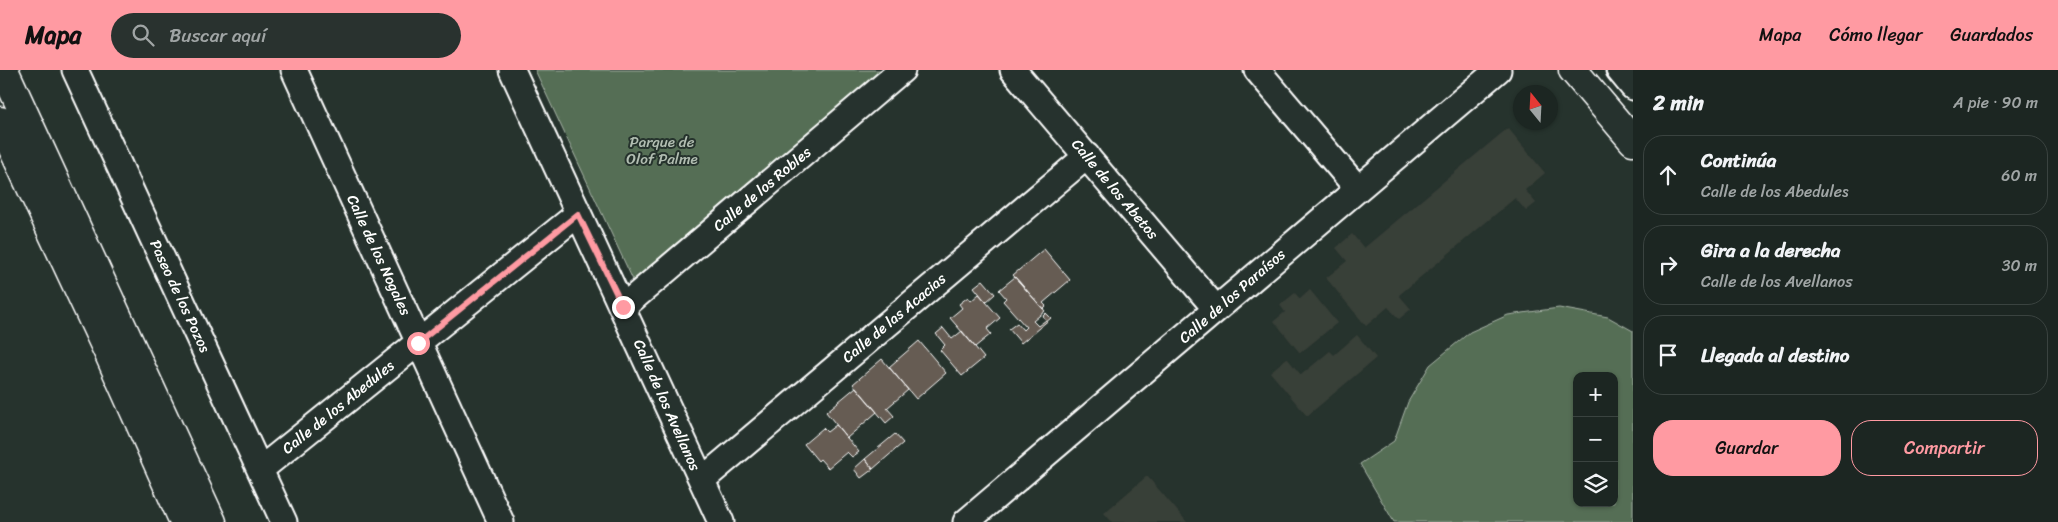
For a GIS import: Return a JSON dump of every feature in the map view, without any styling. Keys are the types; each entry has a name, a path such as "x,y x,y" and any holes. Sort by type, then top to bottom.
{"street":[{"path":"4,70 212,522"},
{"name":"Paseo de los Pozos","path":"75,70 284,522"},
{"name":"Calle de los Nogales","path":"294,70 501,522"},
{"name":"Calle de los Avellanos","path":"512,70 721,522"},
{"name":"Calle de los Robles","path":"623,307 902,70"},
{"name":"Calle de los Abetos","path":"1014,70 1216,309"},
{"path":"1257,70 1358,189"},
{"name":"Calle de los Paraísos","path":"966,522 1498,70"},
{"path":"1573,70 1633,141"},
{"path":"1619,70 1633,87"},
{"path":"0,120 184,522"},
{"name":"Calle de las Acacias","path":"702,480 1087,156"},
{"name":"Calle de los Abedules","path":"261,469 578,214"}],"shaded area":[{"path":"1508,128 1545,173 1525,190 1536,203 1526,211 1515,198 1399,295 1411,309 1399,319 1388,307 1366,326 1326,278 1347,261 1336,248 1352,234 1364,248"},
{"path":"1310,290 1337,323 1300,353 1274,321 1285,312 1280,305 1295,293 1300,299"},
{"path":"1357,335 1376,358 1307,416 1270,372 1287,358 1301,375 1330,351 1334,355"},
{"path":"1147,476 1187,522 1112,522 1104,513"}],"green space":[{"name":"Parque de Olof Palme","path":"535,70 881,70 633,280"},
{"path":"1559,308 1608,317 1633,331 1633,522 1394,522 1360,464 1394,441 1408,402 1430,365 1470,332 1508,315"}],"building":[{"path":"1044,249 1070,280 1043,303 1046,306 1043,309 1013,275"},
{"path":"1015,277 1045,311 1033,321 1038,326 1046,320 1043,316 1046,313 1051,318 1021,343 1009,329 1017,323 1023,330 1026,327 1003,301 1006,298 999,290"},
{"path":"983,280 995,294 986,302 974,287"},
{"path":"979,294 1000,318 987,329 991,334 975,347 950,318 962,308 959,304 968,297 971,301"},
{"path":"943,328 952,339 962,331 984,358 962,376 940,350 945,345 936,334"},
{"path":"919,341 946,373 916,399 889,367"},
{"path":"882,359 908,390 887,408 894,416 886,423 853,384"},
{"path":"856,387 877,412 847,438 826,412"},
{"path":"836,425 859,452 852,457 847,452 828,468 820,459 818,461 804,444 823,428 827,432"},
{"path":"895,434 903,443 873,469 865,459"},
{"path":"865,459 873,469 861,478 854,469"}],"route":[{"path":"418,343 578,214 623,307"}]}
